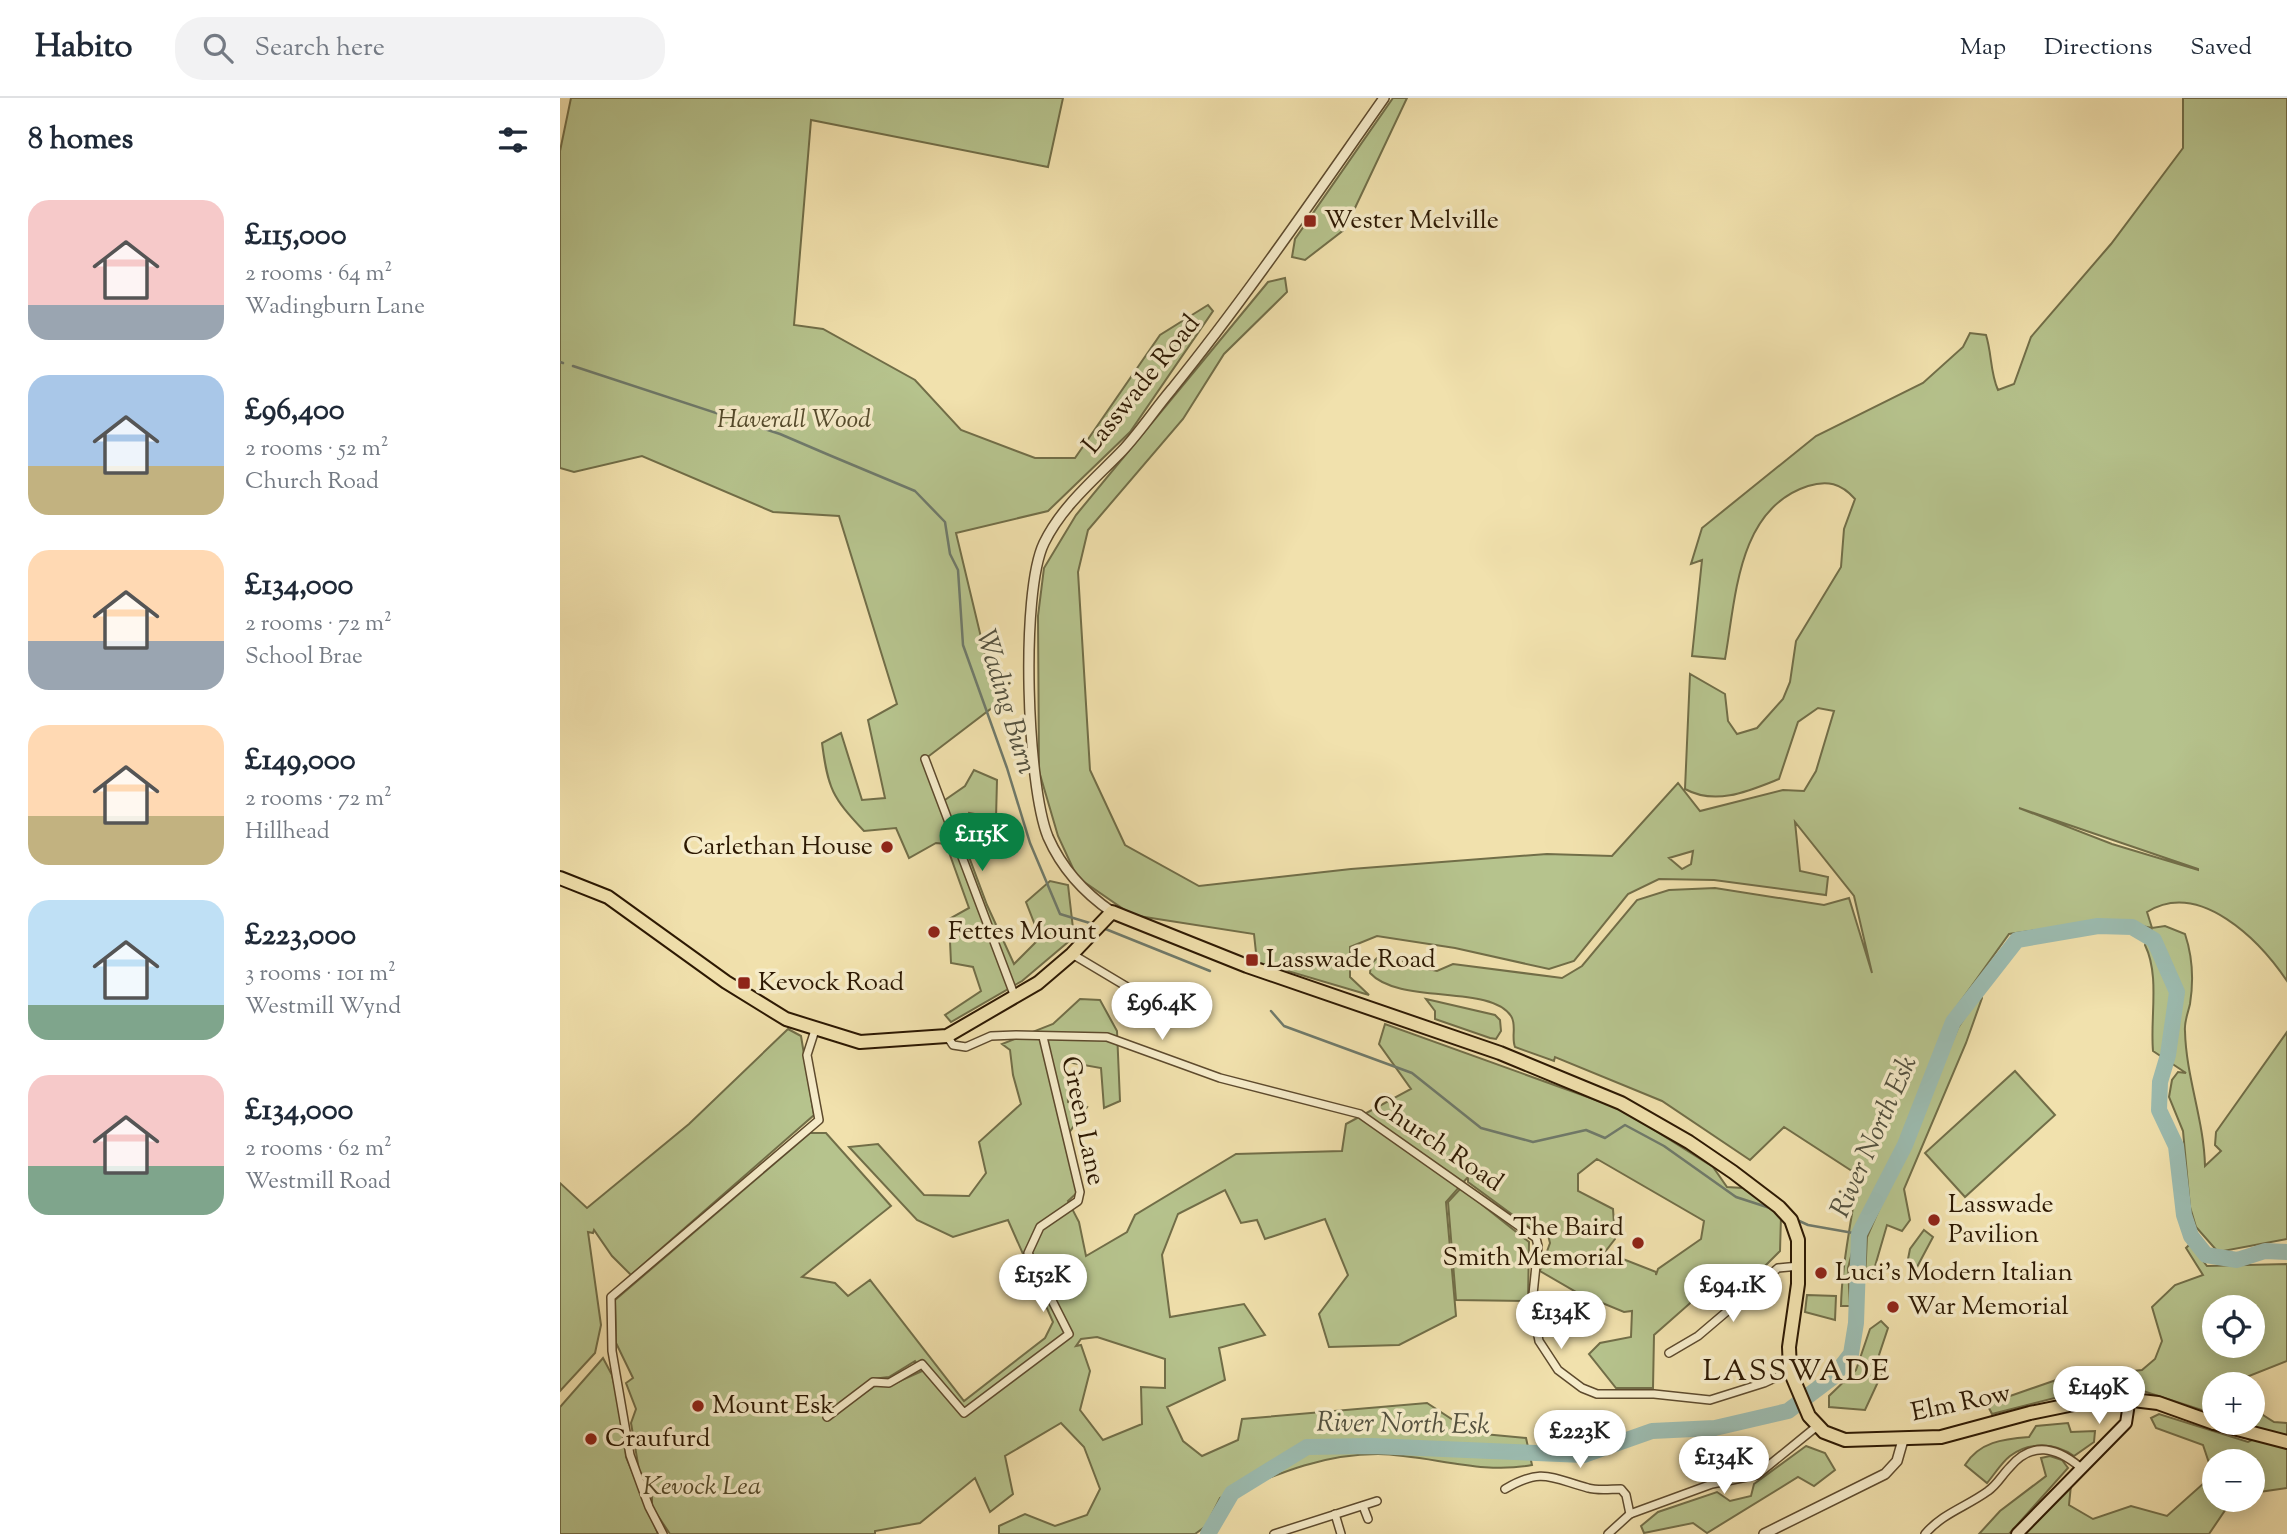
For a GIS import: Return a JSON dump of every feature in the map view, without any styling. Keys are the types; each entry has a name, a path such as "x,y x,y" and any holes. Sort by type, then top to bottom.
{"main road":[{"path":"560,878 608,897 726,982 786,1019 860,1042 947,1036 1016,997 1072,954 1103,922"},
{"name":"Lasswade Road","path":"1103,922 1247,966 1500,1053 1644,1116 1733,1172 1779,1208 1791,1220 1798,1240 1795,1266"},
{"path":"1795,1266 1789,1347 1791,1376 1813,1421"},
{"path":"2017,1534 2126,1423 2130,1398"},
{"name":"Elm Row","path":"1813,1421 1845,1440 1903,1440 1941,1437 2078,1402 2130,1398 2158,1403 2202,1419"},
{"name":"Elm Row","path":"2260,1435 2287,1442"}],"street":[{"name":"Lasswade Road","path":"1103,922 1087,895 1068,874 1047,835 1032,757 1029,643 1036,569 1042,547 1054,525 1070,505 1124,449 1184,374 1384,98"},
{"path":"925,759 1016,997"},
{"path":"1072,954 1139,994 1164,992"},
{"path":"663,1534 649,1507 631,1455 612,1351 611,1297 819,1120 807,1055 815,1030"},
{"name":"Church Road","path":"947,1036 953,1045 966,1046 991,1037 1107,1037 1220,1078 1360,1114 1536,1238 1538,1246 1532,1304 1539,1341 1549,1359 1571,1382 1597,1394 1654,1394 1710,1400 1791,1376"},
{"name":"Green Lane","path":"827,1417 873,1382 889,1383 922,1364 964,1413 1069,1334 1028,1253 1040,1227 1078,1201 1080,1192 1043,1037"},
{"path":"1670,1353 1698,1336 1778,1268 1795,1266"},
{"path":"1608,1534 1630,1514 1712,1484 1757,1475 1813,1421"},
{"path":"1764,1534 1885,1474 1898,1461 1903,1440"},
{"path":"1925,1534 1944,1516 1989,1491 2027,1452 2038,1449 2056,1450 2080,1467"},
{"path":"1505,1489 1521,1479 1541,1474 1591,1489 1621,1489 1626,1495 1630,1514"},
{"path":"1274,1534 1377,1501"},
{"path":"1363,1506 1367,1519"},
{"path":"1335,1514 1341,1534"}],"green space":[{"name":"Haverall Wood","path":"571,98 1063,98 1048,167 811,120 794,325 823,329 915,380 961,430 1035,458 1075,458 1160,335 1208,305 1213,311 1130,432 1048,511 956,533 997,704 925,759 942,802 965,786 974,770 997,780 996,818 969,813 962,838 987,905 1014,964 1040,938 1026,902 1050,881 1068,885 1074,937 1022,981 951,1022 945,1015 981,991 973,967 951,963 949,919 969,908 946,844 936,843 909,858 896,828 864,831 838,800 829,782 822,743 841,733 862,800 885,798 868,720 897,704 839,516 773,512 642,456 574,472 560,468 560,151"},
{"path":"1393,98 1407,98 1345,229 1305,260 1292,257 1295,239"},
{"path":"2183,98 2287,98 2287,981 2245,933 2227,919 2207,909 2187,903 2167,904 2147,912 2152,928 2098,923 2009,934 1948,1019 1902,1138 1860,1221 1848,1268 1850,1306 1841,1306 1845,1257 1858,1175 1784,1127 1750,1160 1662,1101 1555,1057 1554,1061 1515,1047 1513,1020 1500,1006 1484,1000 1401,989 1384,983 1370,973 1371,964 1377,958 1414,962 1419,967 1437,971 1453,964 1562,978 1582,966 1637,900 1669,890 1715,888 1824,905 1849,898 1872,973 1854,896 1795,822 1800,871 1828,877 1826,895 1714,880 1659,879 1628,894 1574,961 1549,969 1455,948 1377,936 1350,947 1350,977 1369,995 1257,962 1254,934 1132,915 1077,877 1058,836 1039,771 1038,616 1044,568 1076,515 1268,282 1285,278 1287,292 1224,354 1183,419 1088,530 1078,572 1090,770 1125,845 1199,886 1351,869 1547,854 1612,856 1678,783 1700,811 1783,790 1804,791 1816,771 1834,711 1818,708 1798,722 1779,779 1732,795 1709,796 1685,789 1690,674 1725,694 1728,721 1737,734 1757,728 1783,699 1790,682 1796,641 1841,567 1844,529 1855,499 1839,486 1815,484 1784,498 1767,514 1753,535 1744,558 1725,659 1692,656 1702,560 1691,564 1702,528 1816,436 1923,383 1963,347 1970,333 1986,335 1998,390 2014,384 2031,337 2111,244 2183,148","holes":["2019,808 2198,869 2198,870 2112,844","1693,851 1691,864 1682,869 1669,858"]},
{"path":"2165,926 2185,934 2188,943 2192,977 2185,1024 2186,1048 2202,1132 2205,1166 2221,1151 2215,1145 2216,1132 2287,1032 2287,1239 2218,1252 2196,1227 2190,1207 2183,1131 2169,1097 2172,1080 2178,1072 2186,1073 2153,1051 2153,983 2150,957 2145,945 2152,928"},
{"path":"1980,993 1982,998 1966,1043 1904,1189 1910,1220 1902,1231 1887,1225 1871,1280 1865,1278 1867,1237 1958,1028"},
{"name":"Kevock Lea","path":"1080,999 1100,1000 1117,1031 1120,1101 1104,1108 1101,1068 1067,1062 1068,1102 1087,1107 1069,1133 1080,1190 1068,1201 1079,1222 1086,1256 1127,1232 1135,1215 1236,1154 1342,1151 1346,1124 1411,1089 1379,1044 1385,1024 1621,1109 1713,1167 1727,1187 1743,1188 1781,1216 1780,1251 1757,1274 1697,1297 1654,1335 1653,1388 1616,1388 1589,1354 1600,1343 1631,1337 1632,1311 1624,1312 1578,1293 1540,1271 1550,1243 1548,1235 1553,1234 1548,1231 1540,1235 1468,1182 1468,1177 1446,1202 1456,1316 1399,1345 1329,1347 1319,1314 1348,1275 1325,1219 1265,1239 1257,1220 1241,1223 1225,1190 1178,1214 1162,1255 1170,1317 1244,1304 1265,1335 1219,1348 1225,1380 1167,1407 1183,1441 1202,1456 1238,1440 1242,1419 1427,1403 1473,1433 1526,1438 1532,1465 1493,1468 1397,1455 1356,1455 1297,1468 1220,1498 1206,1526 1195,1534 999,1534 999,1526 1025,1514 1055,1526 1087,1515 1100,1489 1084,1447 1061,1423 1005,1456 1013,1494 990,1512 975,1478 920,1523 875,1531 875,1534 670,1534 652,1507 652,1491 639,1470 631,1423 636,1409 626,1383 633,1378 616,1343 615,1300 810,1133 826,1133 891,1206 802,1277 835,1283 848,1296 870,1280 964,1401 1045,1338 1053,1322 1008,1220 953,1237 917,1220 849,1147 878,1144 924,1195 969,1196 986,1173 979,1142 1021,1104 1010,1050 1002,1044 1053,1024","holes":["1597,1159 1704,1221 1701,1239 1658,1269 1656,1275 1656,1272 1605,1252 1615,1239 1613,1209 1578,1191 1578,1174","1097,1337 1165,1359 1165,1388 1141,1387 1142,1424 1103,1440 1080,1410 1090,1371 1081,1345 1076,1346 1081,1339","915,1361 922,1371 891,1385 876,1385 827,1419 825,1416 872,1379 889,1377"]},
{"path":"1426,999 1495,1015 1500,1020 1501,1031 1496,1039 1490,1038 1435,1019 1435,1011"},
{"path":"788,1029 801,1036 814,1115 631,1275 612,1256 594,1230 593,1233 588,1232 601,1325 595,1353 560,1391 560,1183 587,1208 689,1124"},
{"path":"2015,1071 2055,1115 1965,1197 1925,1153"},
{"path":"1461,1188 1529,1242 1528,1301 1456,1300 1448,1202"},
{"path":"1924,1230 1933,1237 1917,1267 1907,1264 1910,1249"},
{"path":"2190,1244 2207,1266 2287,1264 2287,1361 2259,1372 2202,1372 2202,1410 2140,1390 2086,1390 1992,1414 1987,1404 2059,1379 2142,1370 2155,1359 2162,1341 2152,1307 2175,1285 2203,1275 2186,1248"},
{"path":"1807,1295 1836,1296 1835,1320 1805,1312"},
{"path":"1881,1321 1888,1328 1879,1355 1884,1369 1865,1410 1829,1407 1829,1396 1856,1370 1870,1329"},
{"path":"603,1358 612,1375 624,1425 626,1457 658,1534 560,1534 560,1407"},
{"path":"2159,1414 2202,1428 2202,1435 2226,1435 2248,1442 2265,1435 2265,1416 2274,1422 2287,1423 2287,1488 2265,1491 2265,1449 2204,1449 2203,1445 2156,1428 2151,1418"},
{"path":"2068,1423 2071,1432 2095,1431 2094,1442 2074,1456 2051,1446 2025,1448 2007,1459 1987,1483 1965,1465 1977,1451 1992,1443 2029,1437 2036,1426"},
{"path":"1806,1446 1825,1453 1835,1470 1814,1486 1798,1477 1707,1533 1693,1523 1644,1533 1641,1526 1658,1512 1717,1492 1730,1501 1751,1496 1754,1484"},
{"path":"2050,1456 2062,1460 2068,1468 2009,1534 1979,1534 2000,1511 2046,1476 2041,1458"},
{"path":"2071,1485 2069,1505 2093,1519 2131,1506 2167,1516 2202,1485 2202,1512 2224,1512 2209,1534 2025,1534"}],"waterway":[{"name":"Wading Burn","path":"573,366 780,434 915,491 945,522 950,554 958,570 963,645 1007,768 1030,843 1060,914 1093,924"},
{"name":"River North Esk","path":"1208,1534 1232,1493 1307,1447 1372,1446 1584,1455 1652,1431 1715,1428 1788,1411 1833,1377 1851,1354 1856,1323 1859,1234 1905,1145 1953,1022 2017,940 2098,926 2132,927 2154,940 2177,992 2168,1055 2160,1082 2159,1110 2176,1146 2184,1215 2191,1236 2206,1255 2237,1260 2265,1251 2287,1252"},
{"name":"Wading Burn","path":"1103,928 1210,971"},
{"name":"Wading Burn","path":"1271,1011 1284,1026 1412,1073 1481,1128 1533,1142 1586,1130 1605,1138 1625,1125 1664,1146 1736,1197 1773,1209"},
{"name":"Wading Burn","path":"1795,1219 1808,1225 1859,1234"}],"place":[{"name":"Wester Melville","path":"1310,221"},
{"name":"Carlethan House","path":"887,847"},
{"name":"Fettes Mount","path":"934,932"},
{"name":"Lasswade Road","path":"1252,960"},
{"name":"Kevock Road","path":"744,983"},
{"name":"Lasswade Pavilion","path":"1934,1220"},
{"name":"The Baird Smith Memorial","path":"1638,1243"},
{"name":"Luci’s Modern Italian","path":"1821,1273"},
{"name":"War Memorial","path":"1893,1307"},
{"name":"Mount Esk","path":"698,1406"},
{"name":"Craufurd","path":"591,1439"}],"district":[{"name":"LASSWADE","path":"1797,1372"}]}
